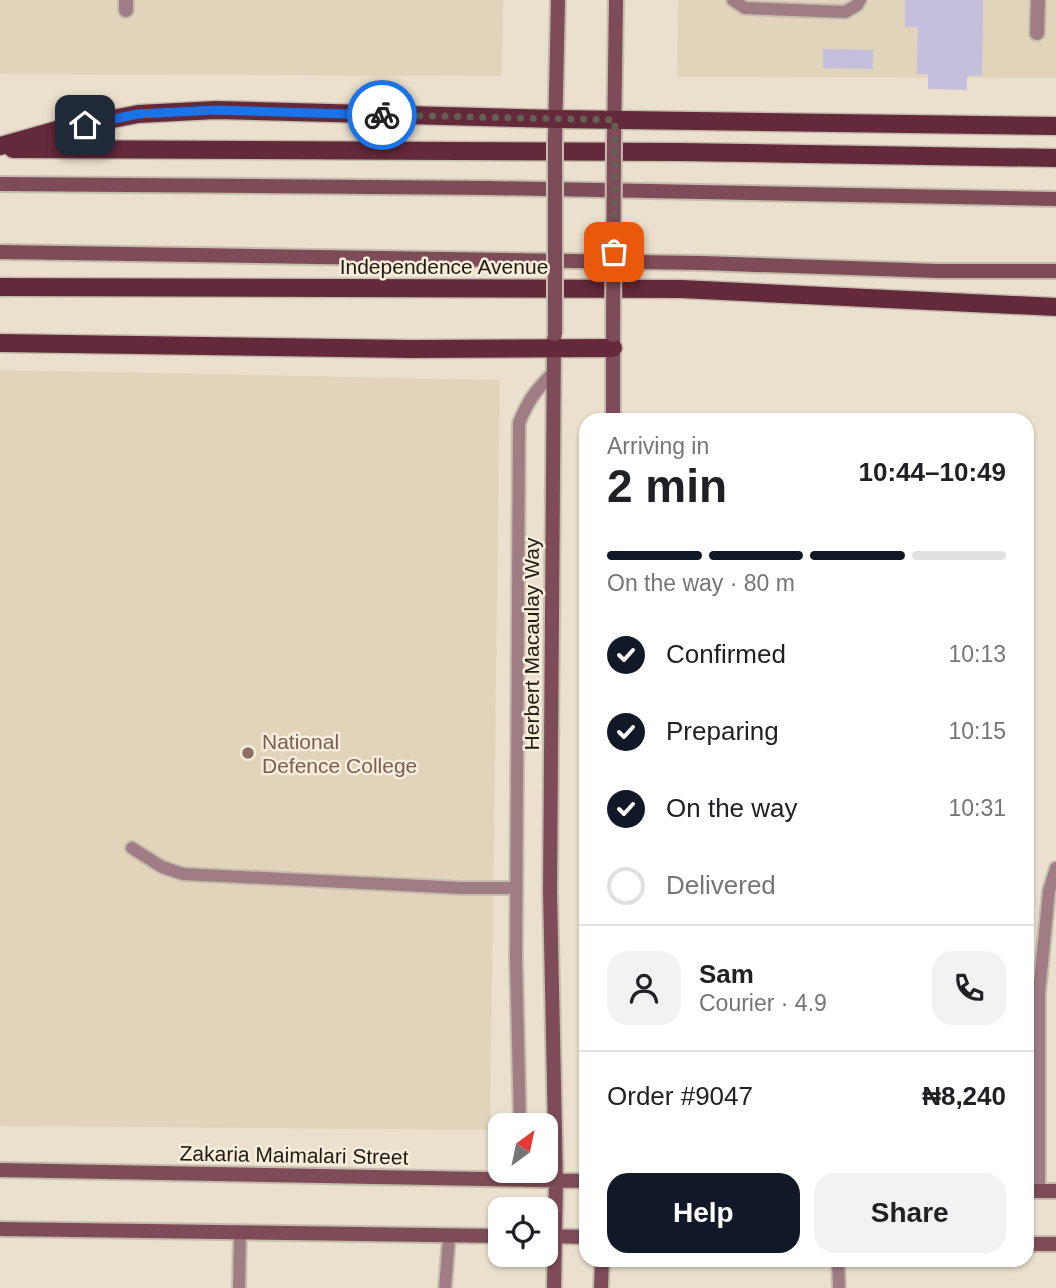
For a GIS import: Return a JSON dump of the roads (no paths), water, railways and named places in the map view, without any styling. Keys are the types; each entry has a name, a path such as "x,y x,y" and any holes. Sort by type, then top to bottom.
{"main road":[{"name":"Herbert Macaulay Way","path":"555,1113 550,891 558,0"},
{"path":"612,413 616,0"},
{"path":"0,148 57,130 138,114 216,110 556,119 1056,126"},
{"path":"0,148 664,152 1056,159"},
{"path":"0,184 490,188 1056,199"},
{"name":"Independence Avenue","path":"0,252 687,263 938,271 1056,271"},
{"name":"Independence Avenue","path":"0,287 681,289 1056,307"},
{"path":"0,343 411,349 554,341 613,341"},
{"name":"Zakaria Maimalari Street","path":"0,1170 488,1176"},
{"name":"Zakaria Maimalari Street","path":"558,1181 579,1181"},
{"path":"1034,1191 1056,1191"},
{"path":"0,1229 488,1237"},
{"path":"558,1236 579,1237"},
{"path":"1034,1244 1056,1244"},
{"name":"Herbert Macaulay Way","path":"553,1267 554,1288"},
{"path":"601,1288 602,1267"}],"street":[{"path":"1037,33 1038,0"}],"lane":[{"path":"733,0 745,8 793,5 845,12 860,0"},
{"path":"520,1113 516,958 519,424 535,391 554,373"},
{"path":"132,848 162,867 183,874 462,888 516,888"},
{"path":"1034,1158 1039,993 1049,891 1056,868"},
{"path":"239,1288 240,1232"},
{"path":"445,1288 449,1237"},
{"path":"838,1267 839,1288"}],"place":[{"name":"National Defence College","path":"248,753"}]}
